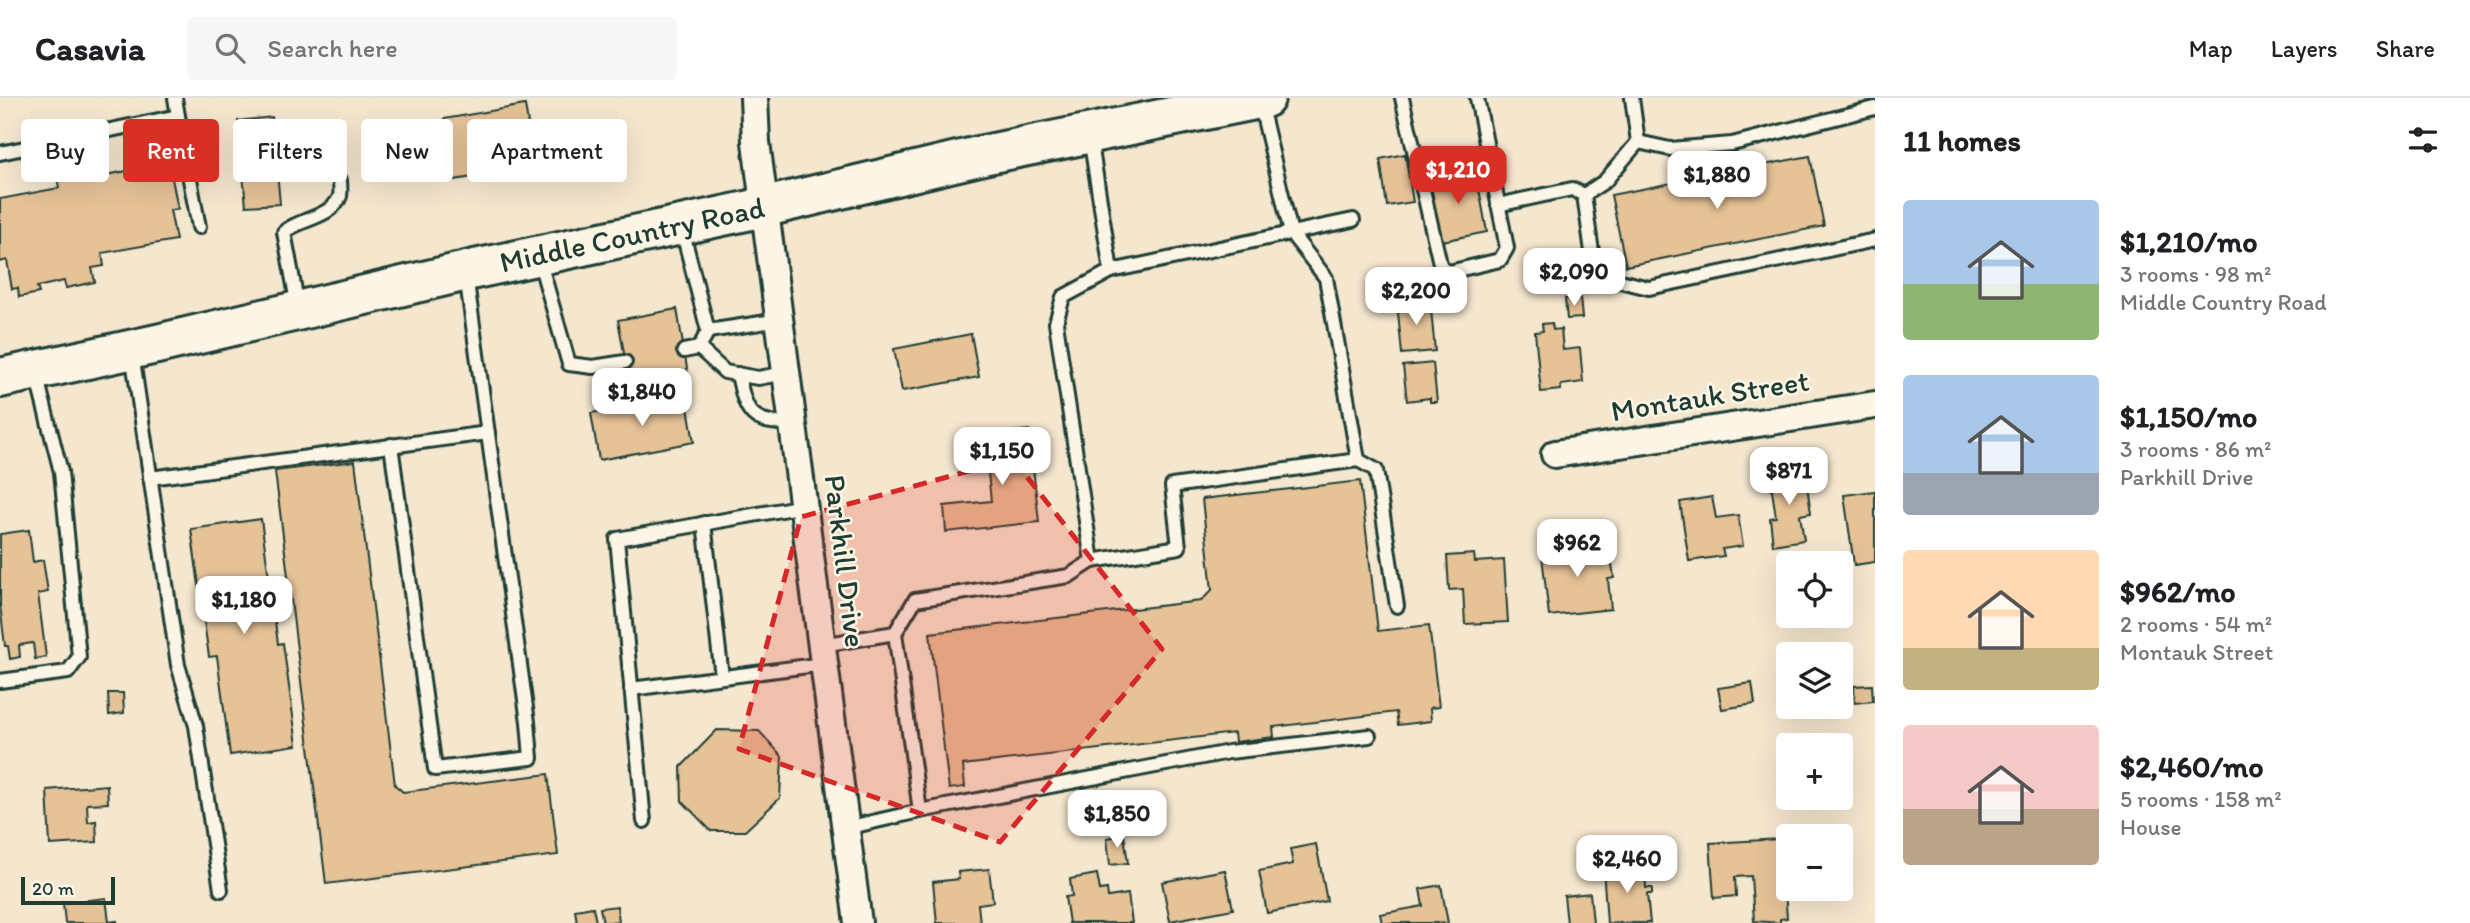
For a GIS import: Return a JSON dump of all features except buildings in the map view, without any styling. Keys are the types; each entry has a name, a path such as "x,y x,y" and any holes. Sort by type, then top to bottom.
{"main road":[{"name":"Middle Country Road","path":"18,374 466,271 765,207 983,155 1262,99"}],"street":[{"name":"Parkhill Drive","path":"754,98 756,142 858,923"},
{"name":"Montauk Street","path":"1555,454 1875,405"}],"lane":[{"path":"175,98 199,227"},
{"path":"1402,98 1441,268 1449,272 1500,260 1507,248 1477,98"},
{"path":"1584,195 1605,181 1637,142 1632,98"},
{"path":"1262,99 1291,233 1326,278 1358,460"},
{"path":"1637,142 1670,149 1732,144 1875,108"},
{"path":"0,153 178,116"},
{"path":"1089,134 1111,271"},
{"path":"299,310 284,232 335,204 340,196 340,182"},
{"path":"1499,205 1572,189 1584,195"},
{"path":"1584,195 1593,259 1620,281 1649,288 1875,240"},
{"path":"1091,561 1056,323 1063,298 1111,271 1353,220"},
{"path":"681,225 708,331 699,348"},
{"path":"538,255 569,364 593,368 625,362"},
{"path":"391,445 435,769 531,758 466,271"},
{"path":"708,331 780,320"},
{"path":"684,351 699,348"},
{"path":"699,348 725,372 758,378 786,373"},
{"path":"132,349 178,665 196,726 221,890"},
{"path":"0,681 68,672 79,657 61,472 18,374"},
{"path":"738,374 747,407 756,417 767,424 793,423"},
{"path":"150,478 488,433"},
{"path":"920,811 895,633 915,600 1069,576 1091,561 1179,548 1172,486 1358,460 1376,470 1397,606"},
{"path":"644,821 617,539 804,506"},
{"path":"704,523 722,677"},
{"path":"631,690 722,677 823,654 895,633"},
{"path":"846,828 920,811 1229,752 1369,736"}],"highlighted area":[{"path":"1013,459 1162,649 1000,842 739,749 801,517"}]}
